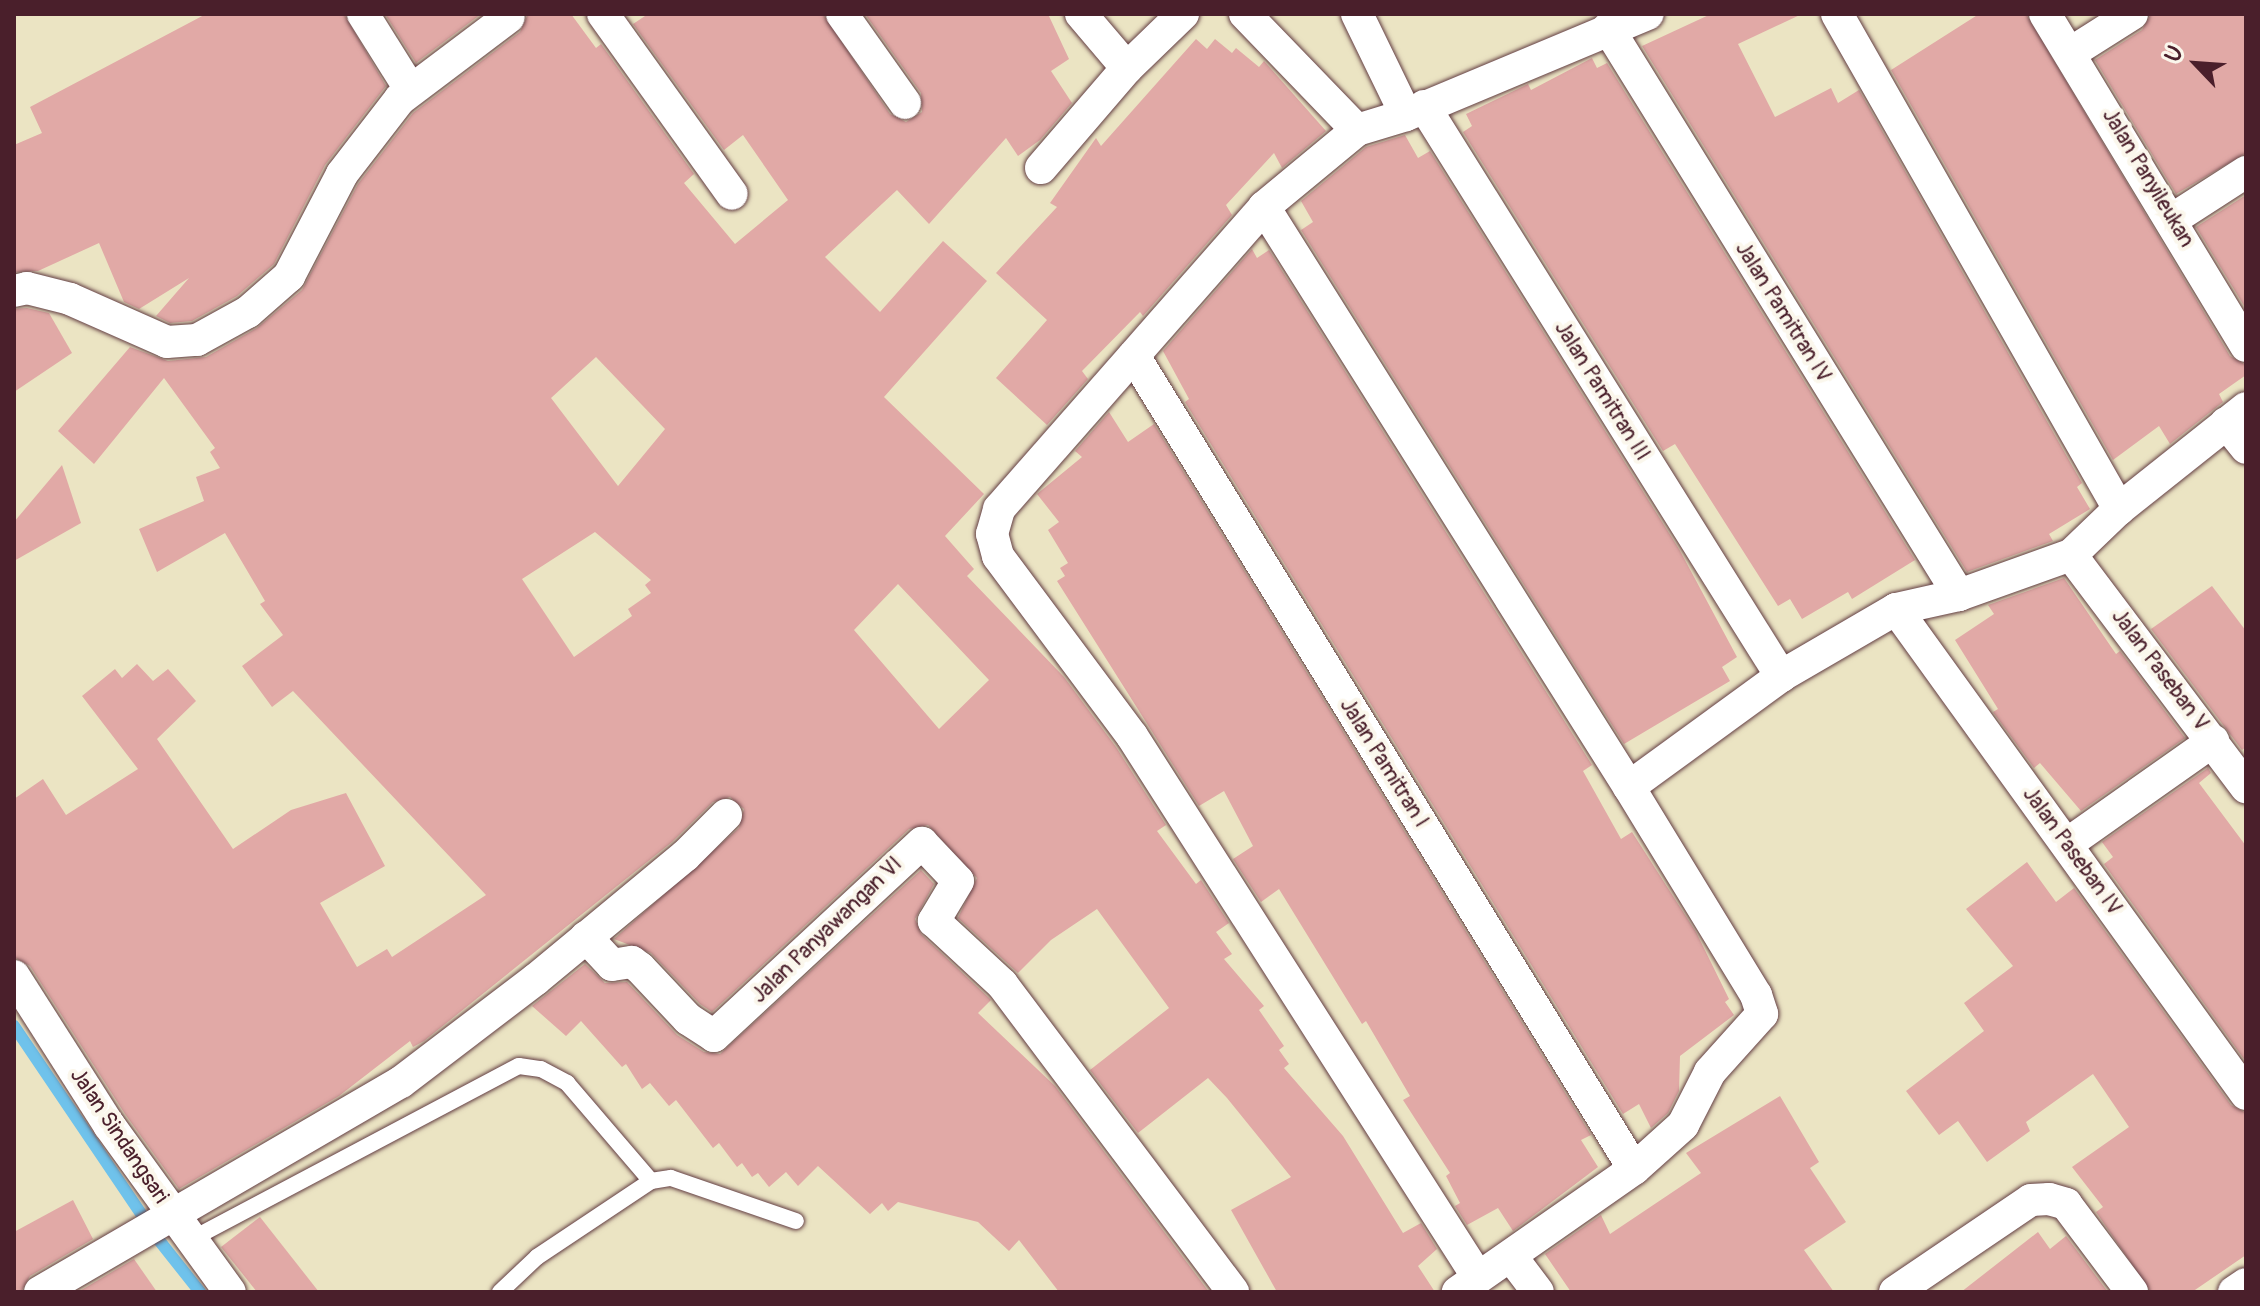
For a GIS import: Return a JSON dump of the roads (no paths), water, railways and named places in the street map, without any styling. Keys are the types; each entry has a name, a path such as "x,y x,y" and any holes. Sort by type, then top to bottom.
{"street":[{"path":"363,14 410,89"},
{"path":"603,14 732,194"},
{"path":"842,14 905,103"},
{"path":"1081,14 1127,68"},
{"path":"1041,168 1127,68 1183,14"},
{"path":"1245,14 1357,130"},
{"name":"Jalan Pamitran III","path":"1357,14 1415,110 1781,676"},
{"path":"1264,207 1629,787 1756,995 1762,1014 1753,1030 1710,1072 1683,1125 1634,1169 1513,1259 1468,1284 1132,736 998,556 992,534 999,509 1264,207 1357,130 1415,110 1648,14"},
{"path":"1837,14 2119,509"},
{"name":"Jalan Panyileukan","path":"2045,14 2072,52 2246,346"},
{"path":"2072,52 2132,14"},
{"path":"14,291 27,288 70,299 167,342 197,340 248,312 289,276 342,174 410,89 467,53 509,17"},
{"name":"Jalan Pamitran IV","path":"1608,28 1959,595"},
{"path":"2173,219 2246,172"},
{"name":"Jalan Pamitran I","path":"1134,356 1634,1169"},
{"path":"1629,787 1781,676 1896,609 1959,595 2071,555 2119,509 2236,415 2246,448"},
{"name":"Jalan Paseban V","path":"2071,555 2246,787"},
{"name":"Jalan Paseban IV","path":"1896,609 2246,1094"},
{"path":"2067,844 2213,741"},
{"path":"40,1292 401,1082 586,937 726,815"},
{"name":"Jalan Panyawangan VI","path":"586,937 612,965 632,962 640,968 688,1019 714,1036 922,843 958,881 934,921 1002,984 1233,1292"},
{"name":"Jalan Sindangsari","path":"19,999 155,1223 190,1240 230,1292"},
{"path":"1895,1292 2031,1200 2049,1199 2066,1204 2132,1292"},
{"path":"1513,1259 1538,1292"},
{"path":"2234,1292 2246,1284"}],"lane":[{"path":"190,1240 519,1066 541,1069 567,1083 651,1181"},
{"path":"500,1292 537,1257 651,1181 671,1178 796,1221"}],"waterway":[{"path":"14,1026 158,1239 200,1292"}]}
